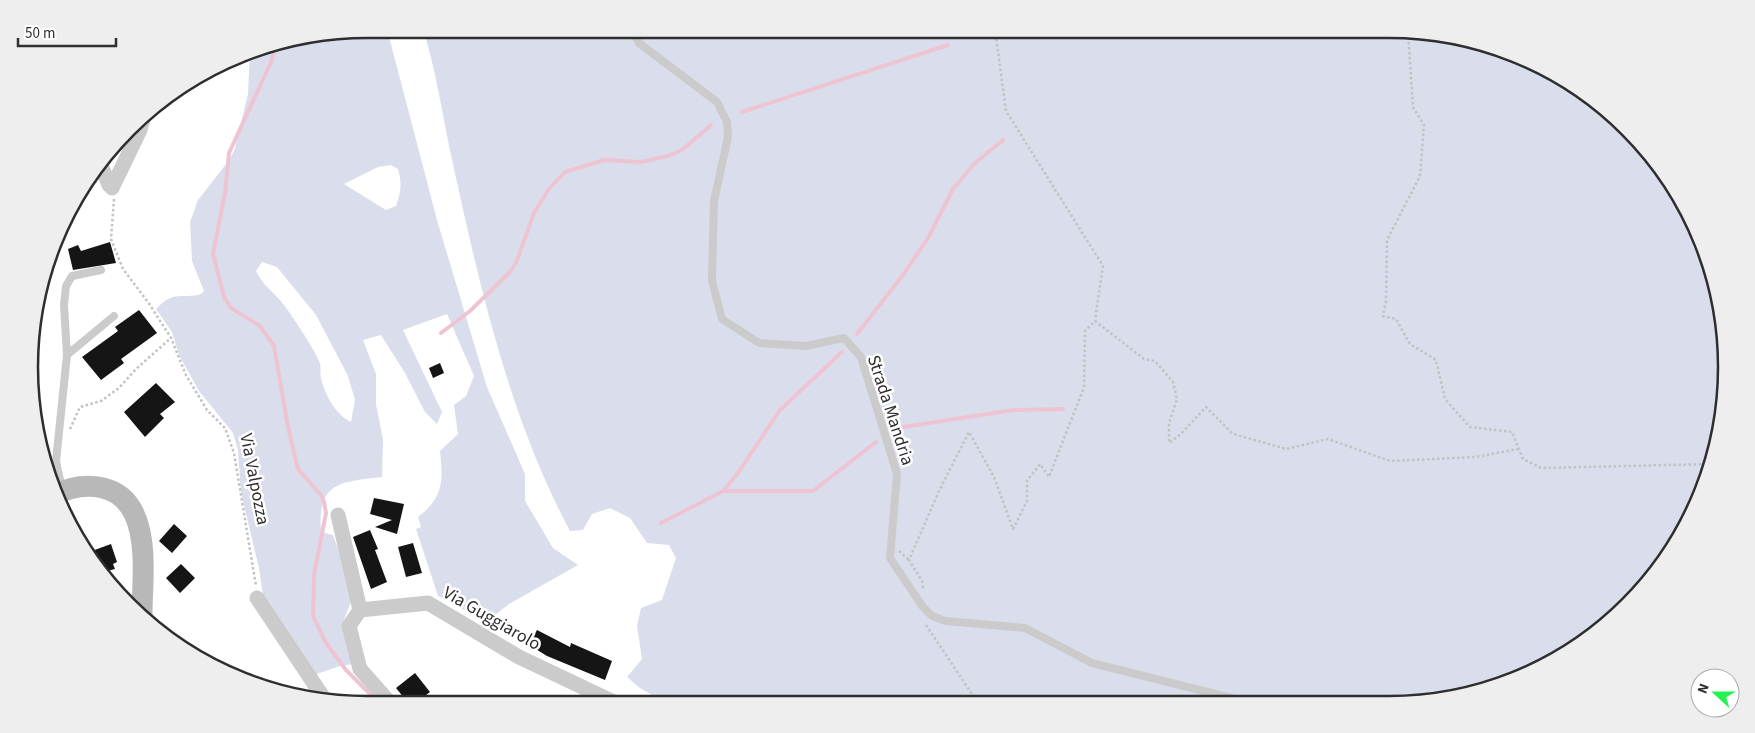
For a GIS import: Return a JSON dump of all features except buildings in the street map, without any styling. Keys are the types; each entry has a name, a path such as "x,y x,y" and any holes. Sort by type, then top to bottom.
{"main road":[{"path":"63,492 87,486 107,489 123,499 133,510 140,528 142,542 142,606"}],"street":[{"path":"103,169 112,188 141,128"},
{"path":"338,515 360,610 349,626 360,669 384,696"},
{"path":"257,598 320,692"},
{"name":"Via Guggiarolo","path":"360,610 428,603 519,657 601,696"}],"lane":[{"name":"Strada Mandria","path":"636,38 639,43 717,102 727,122 728,137 714,201 712,281 722,319 759,342 806,346 844,338 861,357 897,474 890,558 921,604 932,616 946,621 1024,628 1092,663 1224,696"},
{"path":"58,479 56,461 66,355 64,305 66,286 72,276 101,270"},
{"path":"66,355 114,316"}],"path":[{"path":"973,696 930,634 921,614 921,604 925,594 922,581 910,560 938,493 969,432 994,477 1013,529 1027,502 1027,481 1040,464 1049,477 1084,387 1085,332 1095,321 1103,266 1006,111 996,38"},
{"path":"1408,38 1413,107 1424,125 1420,176 1387,240 1386,301 1383,316 1396,320 1410,344 1436,360 1445,399 1470,428 1512,432 1523,459 1541,468 1702,464"},
{"name":"Via Valpozza","path":"112,188 115,203 111,239 123,269 150,305 171,338 186,375 207,410 225,428 228,436 234,453 257,598"},
{"path":"1095,321 1144,359 1155,362 1173,382 1177,398 1169,423 1169,443 1181,434 1206,407 1232,434 1286,449 1328,439 1390,461 1476,457 1518,449"},
{"path":"58,445 70,431 80,407 101,401 119,388 136,369 171,338"}],"shaded area":[{"path":"389,38 437,220 487,387 525,474 525,501 553,548 578,565 509,604 485,623 438,596 416,529 421,527 418,517 427,510 440,488 440,451 458,434 454,405 466,396 474,376 447,314 403,330 442,412 437,424 425,412 405,373 381,335 363,340 376,374 376,404 383,440 382,477 344,483 335,487 323,503 321,532 333,535 341,557 351,602 343,622 354,664 340,666 314,675 264,602 259,568 241,493 238,450 233,433 199,391 179,355 172,332 156,309 170,298 194,296 204,291 192,261 190,222 198,200 230,159 235,148 248,94 250,60 261,55 324,40","holes":["391,165 398,169 400,192 396,206 386,210 344,184 378,167","262,262 277,267 316,315 348,376 355,400 351,422 340,414 328,398 321,379 320,363 302,331 256,271"]},
{"path":"426,38 1410,38 1453,44 1494,55 1534,71 1589,105 1621,134 1650,166 1684,221 1706,281 1715,324 1717,345 1718,366 1715,409 1700,472 1684,512 1650,567 1605,614 1589,628 1534,662 1494,678 1453,689 1431,693 1388,696 653,696 627,677 642,659 637,626 641,608 662,600 676,558 669,545 647,543 630,518 610,508 592,514 583,530 570,531 548,487 512,395 498,348 473,251"}],"waterway":[{"path":"742,112 948,45"},
{"path":"274,51 272,60 229,153 225,193 213,254 224,297 231,308 260,326 274,346 288,427 298,469 321,495 324,502 326,513 314,575 313,616 326,643 346,670 372,696"},
{"path":"441,333 470,311 510,272 516,263 534,213 549,189 565,172 604,160 641,162 668,156 682,150 711,125"},
{"path":"857,334 903,275 928,238 953,189 975,163 1003,140"},
{"path":"661,523 723,491 738,473 780,410 842,352"},
{"path":"896,428 1014,410 1063,409"},
{"path":"723,491 813,491 876,442"}]}
